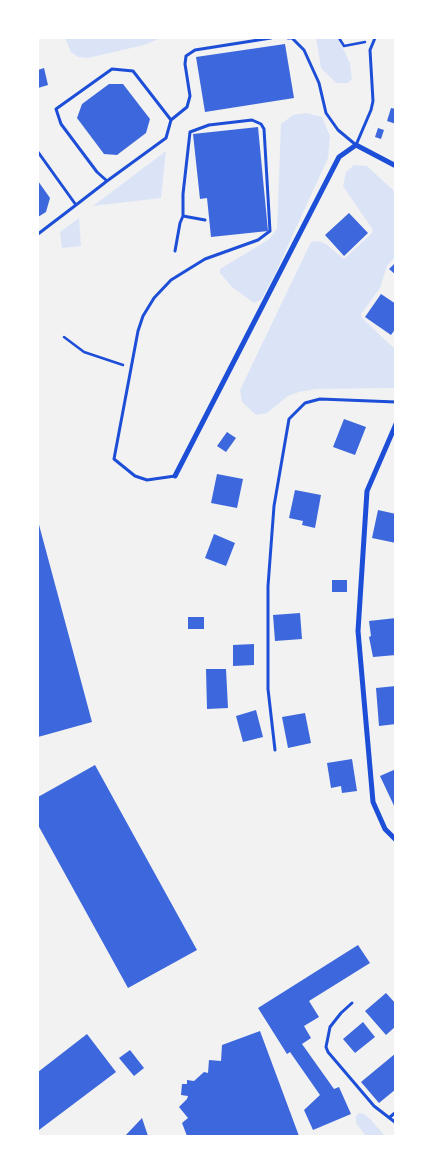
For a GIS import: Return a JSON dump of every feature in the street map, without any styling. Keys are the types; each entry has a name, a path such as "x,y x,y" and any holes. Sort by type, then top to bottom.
{"street":[{"path":"175,476 339,157 356,145 396,166"},
{"path":"396,424 367,491 358,631 373,802 385,828 396,840"}],"lane":[{"path":"38,234 166,138 171,120 187,107 190,96 185,64 186,56 195,50 271,38"},
{"path":"288,38 292,38 304,50 319,83 326,113 338,130 356,145 373,101 370,50 374,39"},
{"path":"108,180 97,172 61,124 56,109 112,69 132,71 171,120"},
{"path":"175,250 183,216 183,194 190,132 209,125 252,120 261,124 264,129 270,231 258,240 205,259 171,280 154,298 143,316 114,460 135,476 147,480 175,476"},
{"path":"38,152 76,205"},
{"path":"183,216 205,220"},
{"path":"275,750 268,689 268,586 274,506 289,419 305,403 320,399 396,402"},
{"path":"352,1003 330,1027 326,1047 328,1052 374,1106 396,1123"},
{"path":"390,1117 396,1112"}],"path":[{"path":"339,38 344,46 374,39"},
{"path":"64,337 84,352 121,366 132,365"}],"shaded area":[{"path":"65,38 161,38 144,45 88,58 78,57 71,52"},
{"path":"316,38 338,38 350,63 352,79 348,83 336,83 321,68"},
{"path":"306,113 322,117 330,136 328,158 274,276 261,300 254,303 232,287 220,273 220,269 268,240 277,229 281,124 293,115"},
{"path":"166,151 161,198 93,206"},
{"path":"354,165 367,166 395,192 395,257 387,266 380,288 361,314 362,318 395,349 395,388 316,389 299,392 288,396 267,413 256,415 242,402 240,390 311,242 318,241 326,244 344,259 373,230 343,186 346,172"},
{"path":"79,218 81,246 62,248 60,232"},
{"path":"359,1113 364,1114 370,1119 385,1136 366,1136 356,1123 356,1116"}],"building":[{"path":"285,44 294,98 205,112 196,57"},
{"path":"44,68 48,85 38,88 38,70"},
{"path":"109,84 123,84 150,119 146,133 117,155 104,154 77,118 82,104"},
{"path":"391,108 396,109 396,124 387,121"},
{"path":"258,127 268,231 211,237 207,198 200,199 193,134"},
{"path":"378,128 384,130 381,139 375,137"},
{"path":"38,181 50,198 46,212 38,217"},
{"path":"349,213 368,233 344,256 325,235"},
{"path":"396,262 396,275 389,269"},
{"path":"381,294 396,304 396,328 391,335 365,317"},
{"path":"344,419 366,427 355,455 333,447"},
{"path":"227,432 236,438 226,452 217,446"},
{"path":"217,474 243,479 237,508 211,503"},
{"path":"295,490 321,495 315,528 302,525 303,521 289,518"},
{"path":"378,510 396,514 396,543 372,538"},
{"path":"38,521 92,722 38,737"},
{"path":"214,534 235,543 226,566 205,558"},
{"path":"332,580 347,580 347,592 332,592"},
{"path":"300,613 302,639 275,641 273,615"},
{"path":"188,617 204,617 204,629 188,629"},
{"path":"396,618 396,655 373,657 369,637 371,636 369,621"},
{"path":"254,644 254,665 233,666 233,645"},
{"path":"206,669 226,669 228,708 207,709"},
{"path":"396,686 396,724 379,726 376,688"},
{"path":"256,710 263,737 243,742 236,716"},
{"path":"305,713 311,743 288,748 282,717"},
{"path":"352,759 357,791 342,793 341,786 331,788 327,763"},
{"path":"95,765 197,950 128,988 38,825 38,797"},
{"path":"396,769 396,810 380,776"},
{"path":"358,945 370,963 309,1001 319,1017 304,1026 311,1038 302,1044 334,1089 339,1087 351,1114 313,1130 304,1110 320,1095 290,1052 287,1054 258,1008"},
{"path":"386,993 396,1004 396,1026 386,1035 365,1011"},
{"path":"363,1022 375,1037 355,1053 343,1039"},
{"path":"260,1031 299,1136 187,1136 182,1123 188,1118 179,1107 188,1096 181,1095 182,1084 187,1084 187,1080 194,1081 204,1072 208,1073 209,1060 221,1061 222,1045"},
{"path":"87,1034 116,1072 39,1130 38,1072"},
{"path":"130,1050 144,1068 134,1076 119,1058"},
{"path":"396,1053 396,1089 379,1103 361,1082"},
{"path":"142,1118 148,1136 125,1136"}]}
